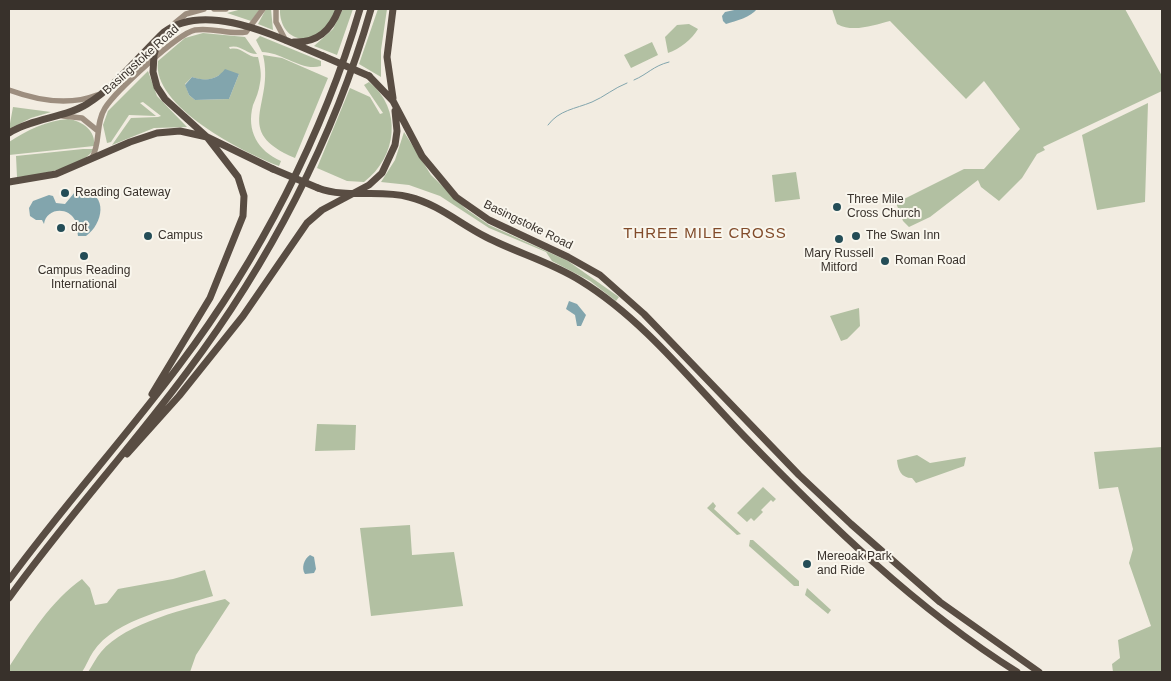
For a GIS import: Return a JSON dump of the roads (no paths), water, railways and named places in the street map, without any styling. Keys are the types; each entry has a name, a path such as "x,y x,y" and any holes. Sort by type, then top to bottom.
{"highway":[{"path":"287,41 304,42 322,36 333,24 339,9"},
{"path":"9,580 141,414 197,340 259,242 299,166 328,101 360,9"},
{"path":"9,598 63,527 116,464 202,351 269,246 316,155 345,87 371,9"},
{"path":"116,464 135,447 221,344 265,285 307,223 322,210 375,180 392,156 397,131 387,62 393,9"},
{"path":"176,23 188,18 209,16 237,20 248,29 287,41 369,76 393,101"},
{"name":"Basingstoke Road","path":"9,133 30,122 81,108 100,94 176,23"},
{"path":"141,414 210,298 243,216 244,196 238,177 207,137 162,95 154,78 154,60 159,38"},
{"name":"Basingstoke Road","path":"393,101 422,156 438,178 460,200 489,220 544,244 600,275 635,305 799,475 851,524 940,602 1039,672"},
{"path":"9,182 49,176 157,133 180,132 207,137"},
{"name":"Basingstoke Road","path":"207,137 273,169 336,194 401,195 433,205 486,237 550,264 582,281 627,316 789,482 865,554 951,626 1017,672"}],"main road":[{"path":"176,23 186,14 204,9"},
{"path":"214,9 226,9"},
{"path":"248,29 262,9"},
{"path":"276,9 276,22 287,41"},
{"name":"Basingstoke Road","path":"92,159 97,147 101,116 107,105 154,60 188,32 211,29 236,33 248,29"},
{"name":"Basingstoke Road","path":"9,90 36,98 64,101 86,99 100,94"},
{"path":"53,116 79,117 91,123 98,131"}],"water":[{"path":"739,9 757,9 739,20 726,24 723,21 722,16 725,12"},
{"path":"225,69 239,74 229,99 195,100 189,95 185,85 192,77 210,79 218,76"},
{"path":"82,190 91,193 100,203 99,217 92,231 86,236 78,236 76,222 72,215 67,212 53,212 44,224 42,220 36,220 30,216 29,208 33,201 49,195 53,196 56,203 65,204 75,192"},
{"path":"569,301 577,304 586,315 581,326 577,326 575,315 566,309"},
{"path":"310,555 314,557 316,569 314,573 305,574 304,564"}],"waterway":[{"path":"634,80 669,62"},
{"path":"548,125 562,113 601,98 627,83"}],"place":[{"name":"Reading Gateway","path":"65,193"},
{"name":"Three Mile Cross Church","path":"837,207"},
{"name":"dot","path":"61,228"},
{"name":"Campus","path":"148,236"},
{"name":"The Swan Inn","path":"856,236"},
{"name":"Mary Russell Mitford","path":"839,239"},
{"name":"Campus Reading International","path":"84,256"},
{"name":"Roman Road","path":"885,261"},
{"name":"Mereoak Park and Ride","path":"807,564"}],"district":[{"name":"THREE MILE CROSS","path":"705,234"}]}
